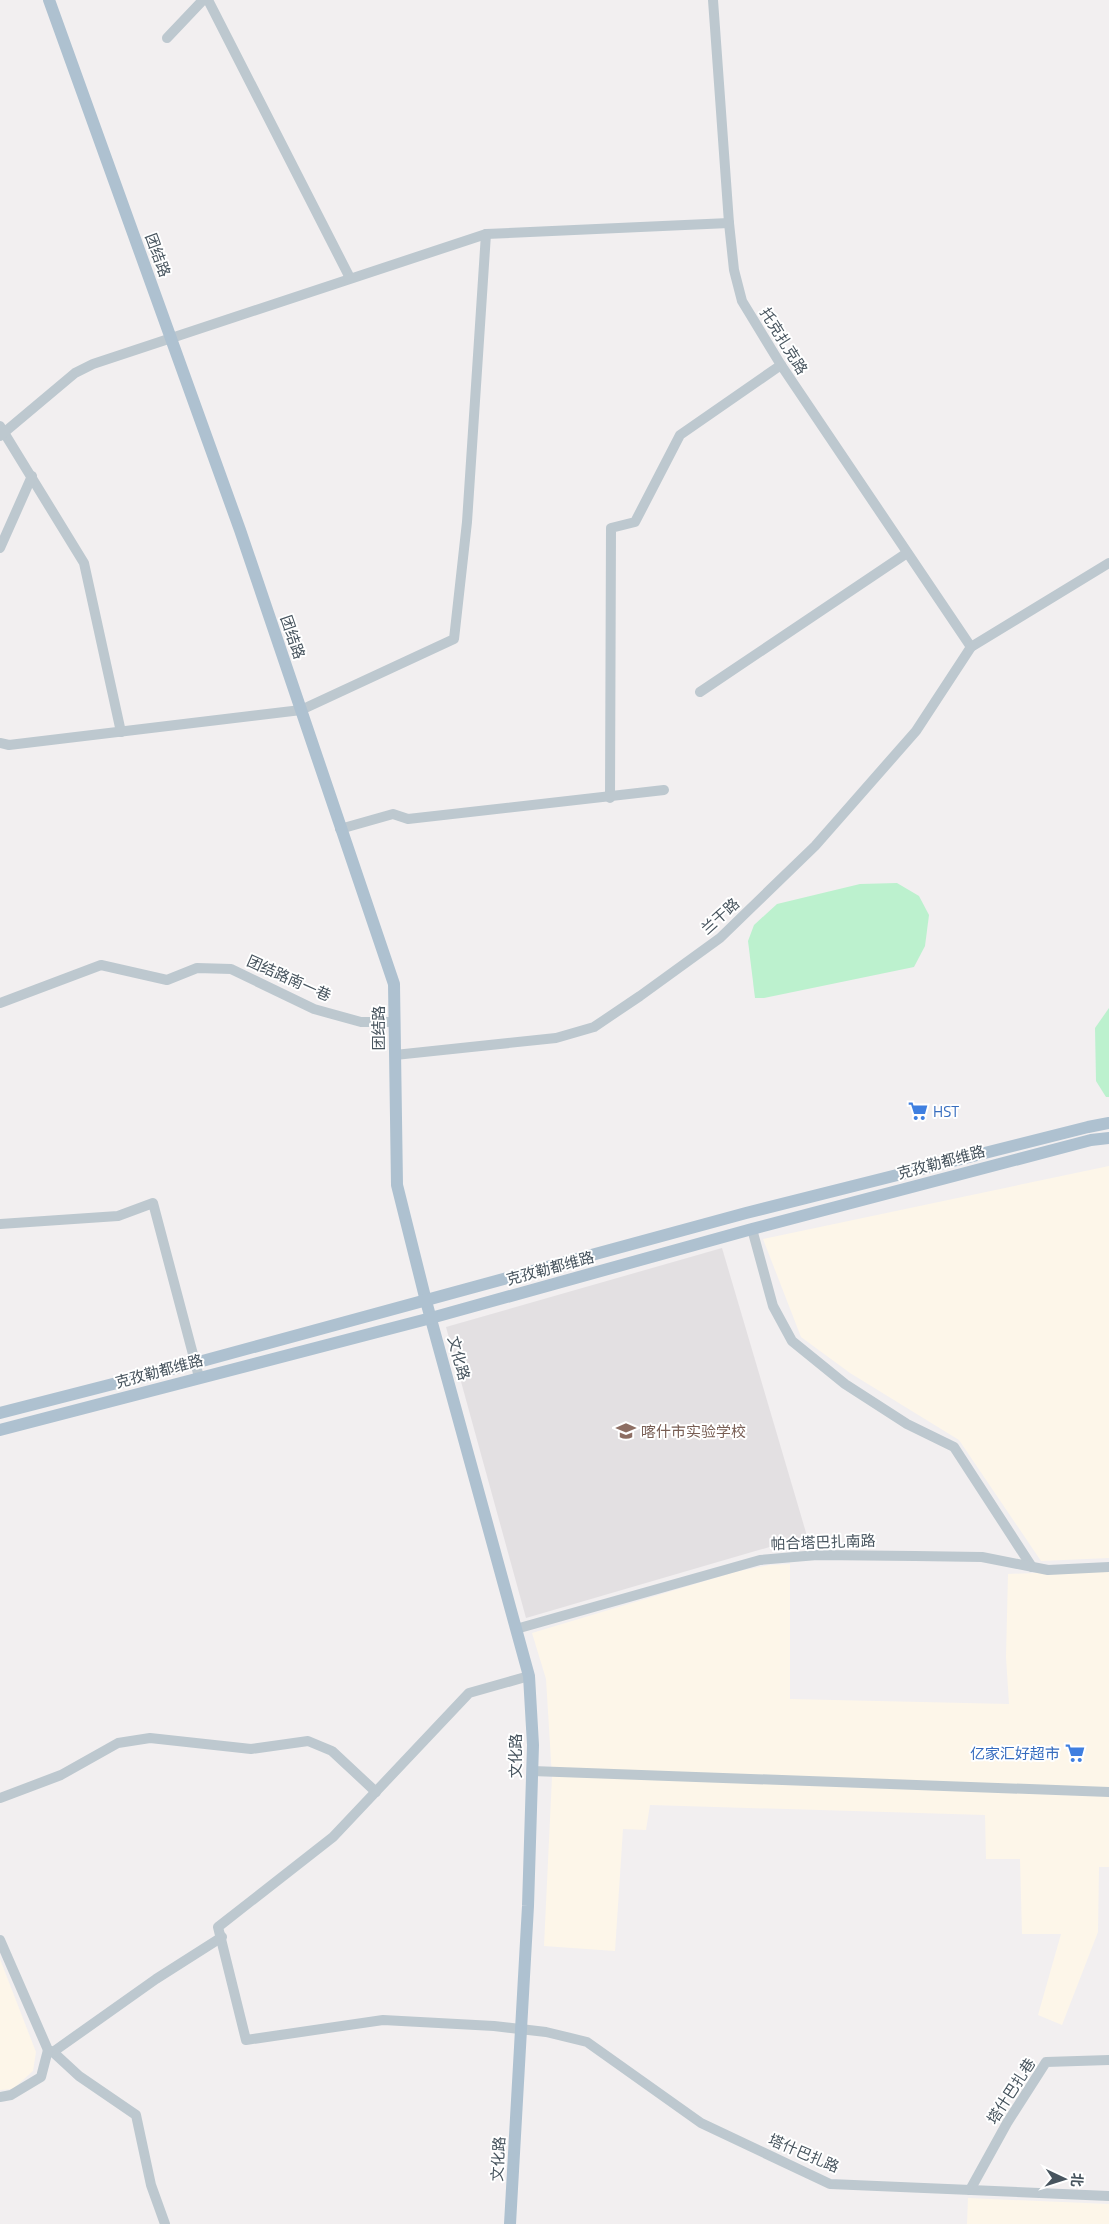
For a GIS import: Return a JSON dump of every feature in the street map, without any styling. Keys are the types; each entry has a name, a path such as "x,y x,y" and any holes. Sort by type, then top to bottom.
{"main road":[{"name":"团结路","path":"49,0 240,530 394,984 397,1185 426,1301"},
{"name":"克孜勒都维路","path":"0,1413 195,1364 746,1213 1088,1126 1109,1123"},
{"name":"克孜勒都维路","path":"0,1430 430,1318 752,1228 1082,1142 1109,1138"},
{"name":"文化路","path":"426,1301 529,1676 532,1770 521,2029 510,2224"}],"street":[{"path":"167,38 203,0"},
{"path":"208,0 350,278"},
{"name":"托克扎克路","path":"713,0 729,223 734,270 742,301 781,365 971,647"},
{"path":"121,732 84,563 32,476 2,431 75,373 93,364 486,234 729,223"},
{"path":"0,744 9,745 301,710 454,639 467,522 486,234"},
{"path":"610,798 611,528 635,522 680,435 781,365"},
{"path":"0,548 32,476"},
{"path":"700,692 906,553"},
{"path":"971,647 1109,563"},
{"name":"兰干路","path":"395,1055 556,1038 594,1027 640,996 720,938 815,846 916,730 971,647"},
{"path":"340,829 393,814 408,819 610,798 664,790"},
{"name":"团结路南一巷","path":"0,1003 100,965 167,980 197,968 231,969 314,1009 361,1022 395,1022"},
{"path":"0,1224 118,1216 153,1203 199,1377"},
{"path":"752,1228 773,1306 792,1341 845,1384 907,1424 954,1447 1032,1567"},
{"name":"帕合塔巴扎南路","path":"516,1629 760,1560 817,1555 982,1557 1048,1570 1109,1567"},
{"path":"0,2097 12,2095 41,2077 51,2051 156,1979 222,1937 218,1927 333,1837 468,1693 529,1676"},
{"path":"0,1798 61,1775 118,1743 150,1738 251,1749 308,1741 332,1751 376,1792"},
{"path":"532,1770 1109,1792"},
{"name":"塔什巴扎路","path":"222,1937 246,2040 383,2020 521,2029 587,2042 700,2123 830,2184 1109,2196"},
{"path":"0,1940 51,2051 79,2076 136,2115 151,2185 165,2224"},
{"name":"塔什巴扎巷","path":"970,2190 1007,2123 1046,2062 1109,2060"}],"shaded area":[{"path":"1109,1166 1109,1558 1041,1561 959,1440 850,1373 801,1337 763,1239"},
{"name":"喀什市实验学校","path":"722,1248 807,1536 526,1618 446,1327"},
{"path":"790,1564 790,1699 1009,1704 1006,1657 1008,1574 1109,1570 1109,1867 1099,1867 1098,1932 1062,2025 1038,2015 1061,1934 1022,1934 1020,1859 986,1859 985,1815 650,1805 646,1830 623,1829 615,1951 544,1946 552,1777 546,1679 532,1633 735,1572 769,1565"},
{"path":"0,1959 36,2052 33,2071 13,2089 0,2090"},
{"path":"968,2198 1109,2204 1109,2224 967,2224"}],"green space":[{"path":"897,883 919,896 929,915 925,946 914,967 764,998 755,998 748,941 754,925 777,904 860,884"},
{"path":"1109,1008 1109,1097 1106,1097 1096,1081 1095,1028"}],"place":[{"name":"HST","path":"918,1111"},
{"name":"喀什市实验学校","path":"626,1431"},
{"name":"亿家汇好超市","path":"1075,1753"}]}
